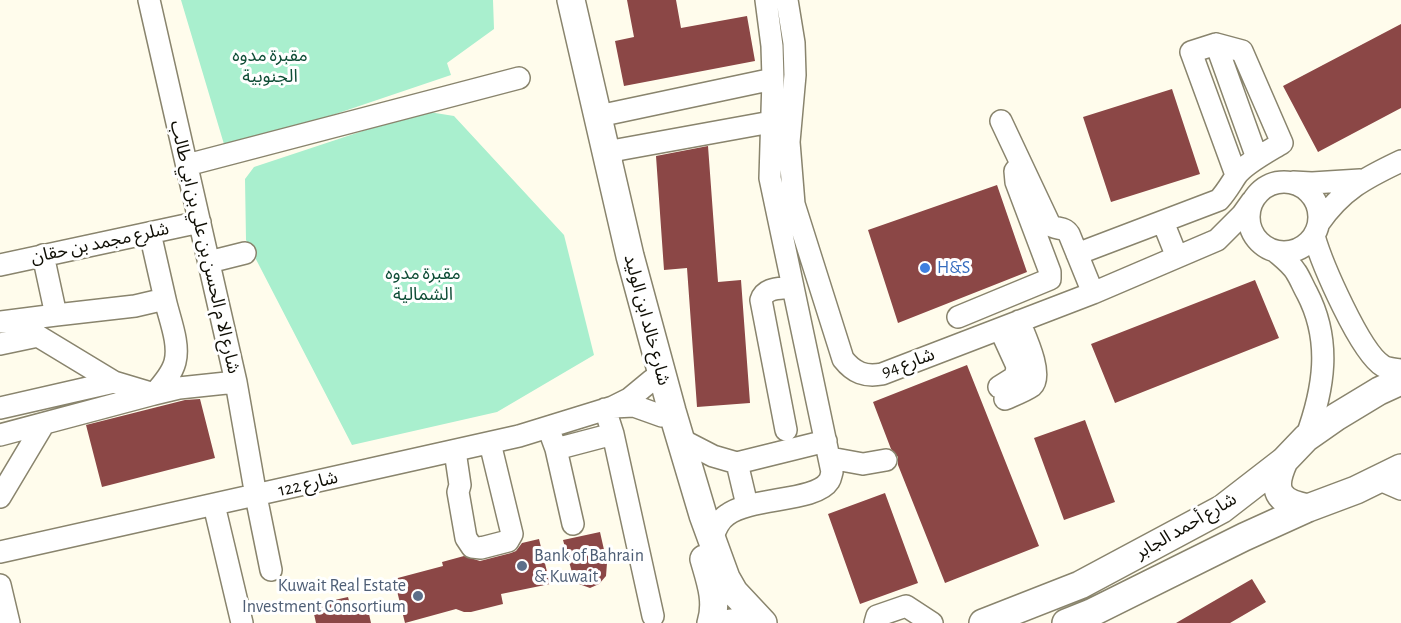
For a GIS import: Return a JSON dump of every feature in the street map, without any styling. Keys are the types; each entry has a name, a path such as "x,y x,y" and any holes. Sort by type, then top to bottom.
{"main road":[{"name":"شارع خالد ابن الوليد","path":"560,0 598,183 662,416 714,592 711,623"},
{"name":"شارع خالد ابن الوليد","path":"570,0 630,256 680,439 712,539 730,585 762,623"},
{"name":"شارع أحمد الجابر","path":"983,623 1080,585 1222,510 1284,461 1306,438 1345,411 1401,381"},
{"path":"1284,461 1277,484 1280,495 1287,502 1308,508"},
{"name":"شارع أحمد الجابر","path":"1066,623 1094,618 1244,537 1308,508 1393,479"},
{"path":"731,623 762,623"}],"street":[{"name":"شارع الا م الحسن بن علي بن ابي طالب","path":"149,0 236,382 271,570"},
{"path":"712,539 722,519 727,515 747,505 819,490 829,482 832,472 770,178 773,79 771,27 766,0"},
{"name":"شارع 94","path":"787,0 794,43 795,75 789,142 794,204 843,359 849,367 860,373 882,374 1093,293 1217,240 1242,216 1252,201"},
{"path":"1216,44 1257,158"},
{"path":"1077,254 1220,200 1231,187 1236,175 1257,158 1282,143 1242,51 1216,44 1191,52 1236,175"},
{"path":"187,165 519,78"},
{"path":"595,110 608,114 773,79"},
{"path":"1001,121 1050,225 1067,232 1093,293"},
{"path":"607,161 617,150 771,122"},
{"path":"1272,250 1285,252 1301,248 1330,207 1344,192 1361,180 1401,161"},
{"path":"958,317 1050,279 1050,272 1016,182 1016,171 1022,164"},
{"path":"1306,438 1317,409 1321,387 1323,348 1321,328 1313,304 1296,272 1257,240 1250,228 1248,214 1252,201 1263,188 1271,184 1288,181 1312,183 1361,180"},
{"path":"1288,181 1305,189 1317,204 1316,229 1324,267 1368,353 1384,367 1401,370"},
{"name":"شلرع مجمد بن حقان","path":"0,265 200,222"},
{"path":"1163,222 1177,257"},
{"path":"150,233 176,346 175,362 167,379 154,394"},
{"name":"شارع 94","path":"1217,240 1234,240 1272,250"},
{"path":"209,262 245,254"},
{"path":"43,255 56,315"},
{"path":"786,430 761,300 762,294 767,291 792,287"},
{"path":"0,322 135,306 165,299"},
{"path":"1002,393 1015,377 1017,368 1010,325"},
{"path":"0,344 38,336 114,382 154,394"},
{"name":"شارع 122","path":"0,552 490,443 609,408 629,399 652,380"},
{"path":"0,408 114,382"},
{"path":"0,435 179,388 236,382"},
{"name":"شارع 122","path":"609,408 634,406 662,416"},
{"path":"609,408 653,616"},
{"path":"0,497 43,424"},
{"path":"548,427 556,449 573,524"},
{"path":"556,449 613,434"},
{"path":"680,439 714,456 737,463 828,449 863,464 884,456"},
{"path":"450,453 452,484 459,492 466,538 472,547 482,548 508,541 512,534 490,443"},
{"path":"737,463 747,505"},
{"path":"214,505 242,623"},
{"path":"875,623 878,616 906,606 932,623"}],"green space":[{"name":"مقبرة مدوه الجنوبية","path":"181,0 493,0 494,29 447,63 451,75 226,151"},
{"name":"مقبرة مدوه الشمالية","path":"423,111 454,116 564,235 594,355 497,412 352,445 246,240 245,179 254,167"}],"building":[{"path":"627,0 676,0 681,28 747,16 755,61 624,86 615,41 634,37"},
{"path":"1401,24 1401,108 1318,152 1283,86"},
{"path":"1172,89 1200,174 1111,202 1083,117"},
{"path":"708,146 718,282 741,280 750,403 697,407 687,268 664,270 656,156"},
{"path":"997,185 1027,272 898,323 868,230"},
{"path":"1255,280 1279,338 1115,403 1091,344"},
{"path":"967,365 1039,546 945,583 898,465 898,457 891,449 873,402"},
{"path":"200,399 215,458 102,487 86,425 185,400"},
{"path":"1085,420 1115,502 1064,520 1034,438"},
{"path":"885,493 918,583 860,604 828,514"},
{"path":"600,532 607,563 606,576 599,584 590,588 579,584 573,576 563,540"},
{"path":"539,539 550,584 501,594 503,604 471,612 456,609 405,623 394,579 443,566 442,562 464,556 480,561 511,553 516,551 522,543"},
{"path":"1252,579 1266,602 1230,623 1176,623"},
{"path":"348,597 351,608 367,605 371,623 316,623 312,605"}],"place":[{"name":"H&S","path":"925,268"},
{"name":"Bank of Bahrain & Kuwait","path":"522,566"},
{"name":"Kuwait Real Estate Investment Consortium","path":"418,596"}]}
